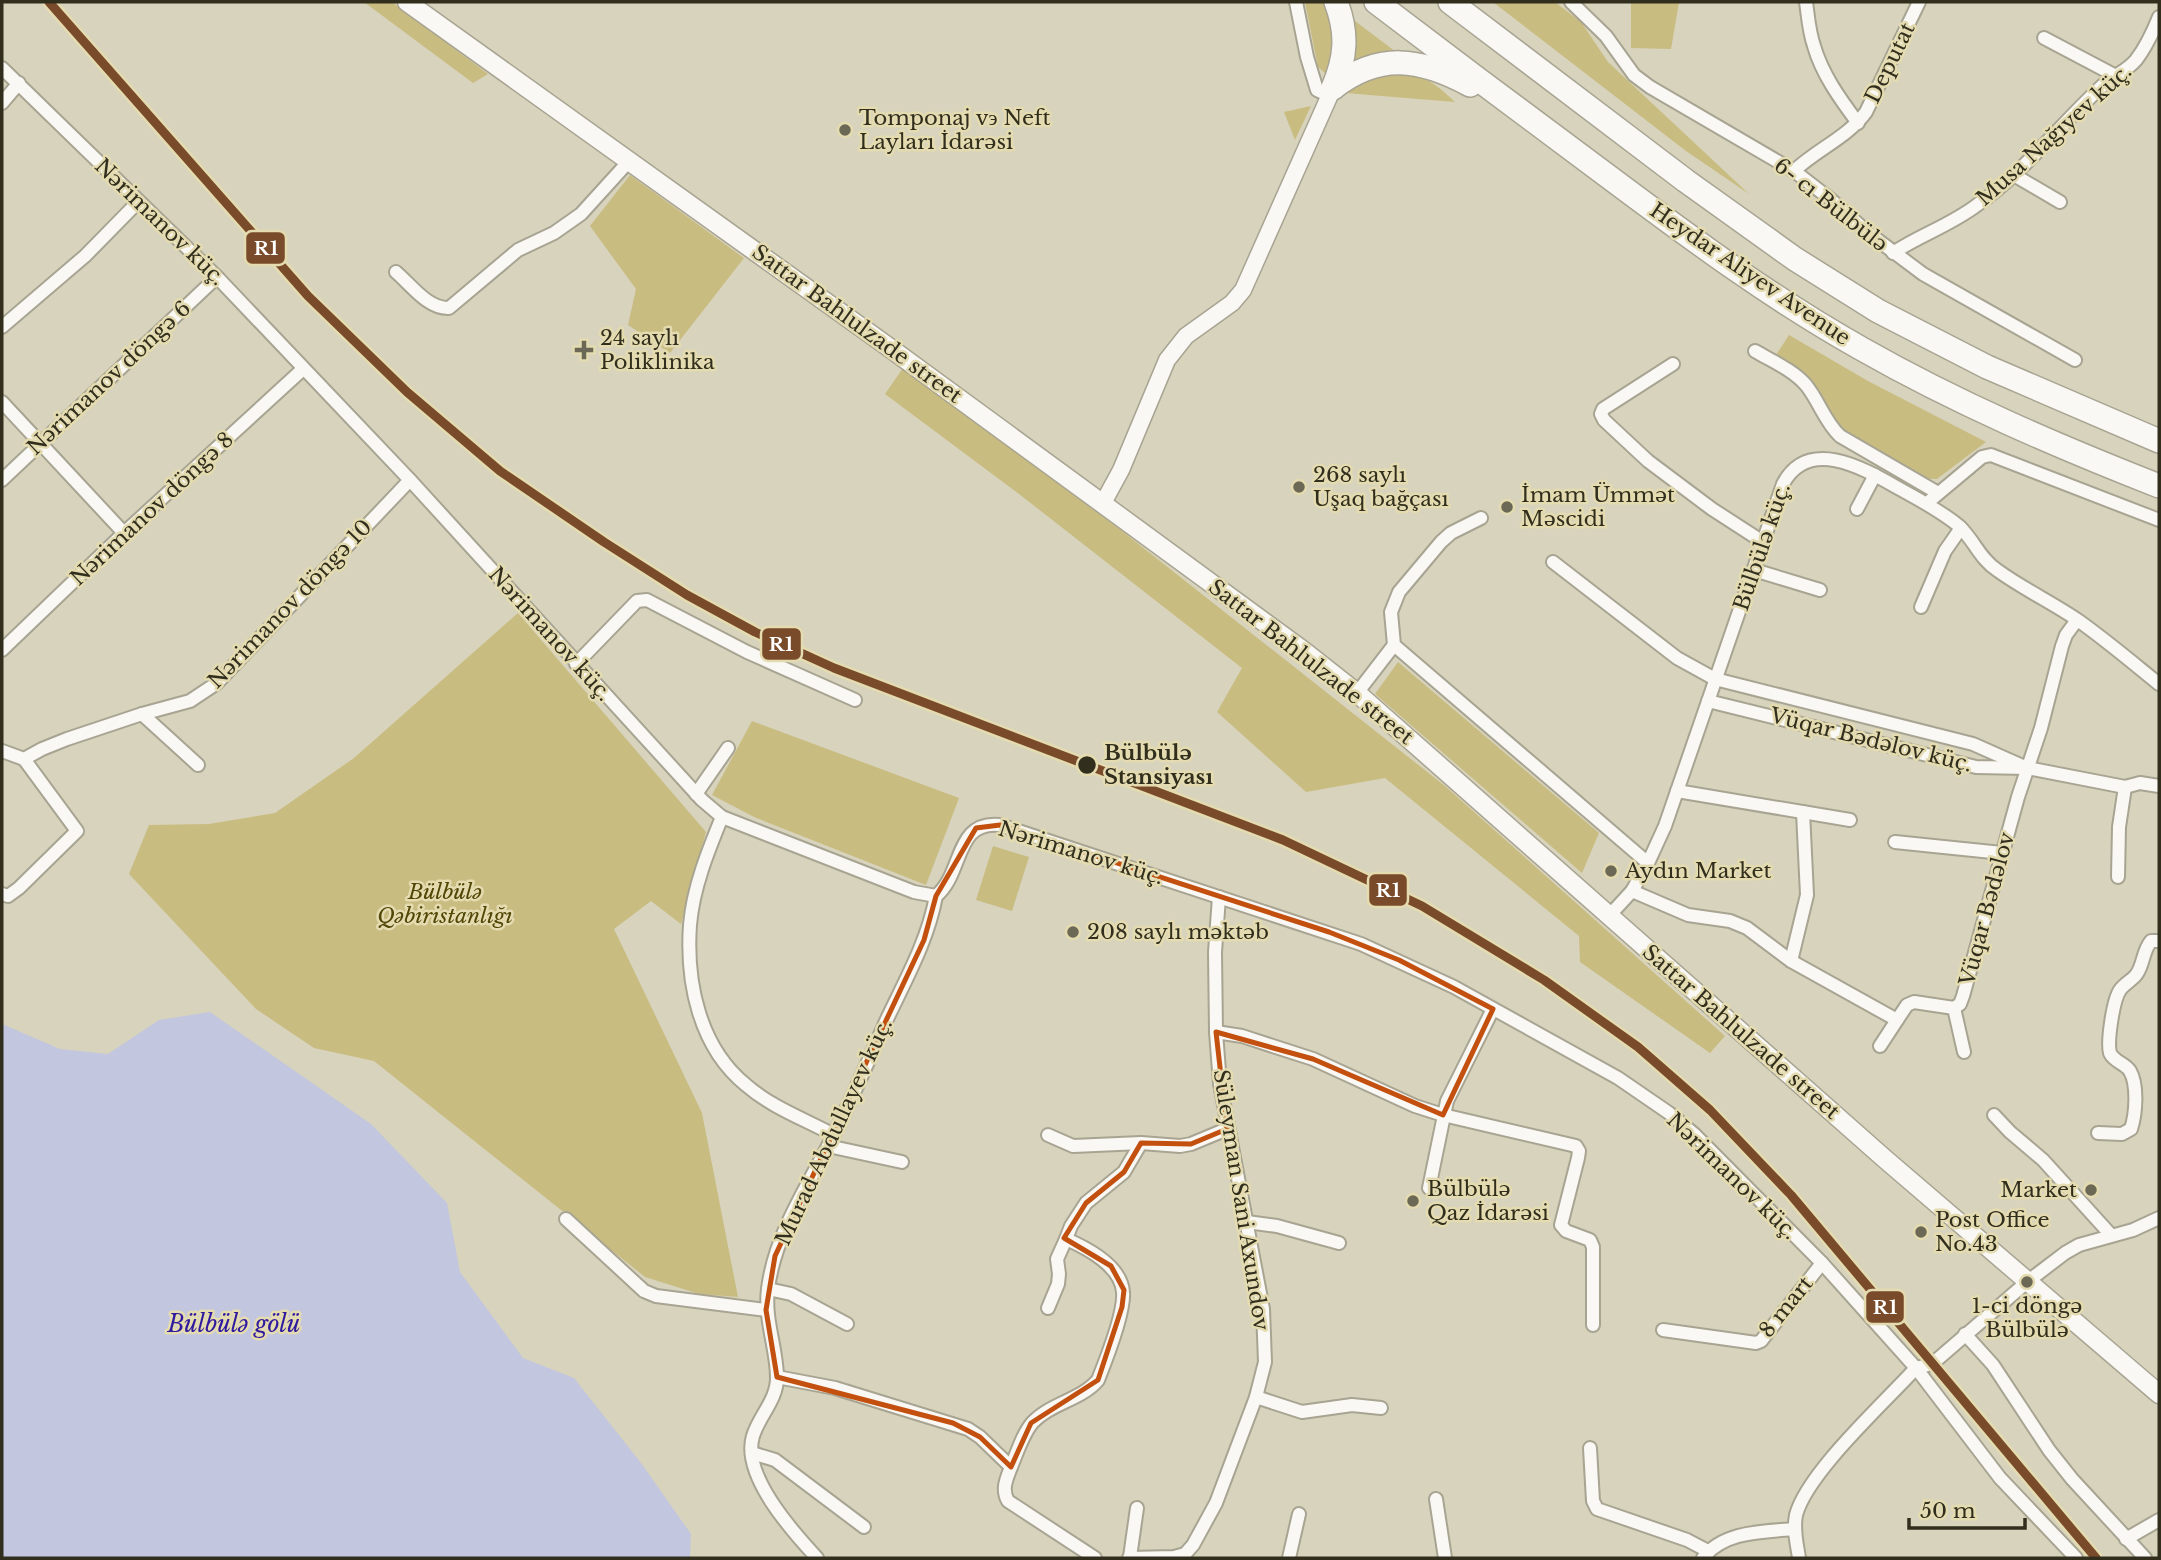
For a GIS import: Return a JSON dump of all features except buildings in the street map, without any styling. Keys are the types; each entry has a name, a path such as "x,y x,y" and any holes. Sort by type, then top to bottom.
{"highway":[{"path":"1331,92 1339,73 1345,41 1343,21 1336,2"},
{"name":"Heydar Aliyev Avenue","path":"1376,2 1658,213 1763,287 1861,349 2019,428 2159,486"},
{"name":"Heydar Aliyev Avenue","path":"1450,2 1686,181 1795,259 1878,311 1987,367 2159,441"},
{"path":"1331,92 1359,71 1391,62 1411,63 1437,70 1466,83 1532,120"}],"main road":[{"name":"Sattar Bahlulzade street","path":"416,4 1103,503 1357,693 2027,1282 2159,1394"}],"street":[{"path":"1103,503 1121,470 1167,360 1186,336 1232,303 1243,290 1331,92 1317,90 1296,2"},
{"name":"6- cı Bülbülə","path":"1571,2 1606,36 1634,75 1650,87 1794,171 1893,253 1923,274 2075,360"},
{"name":"Deputat","path":"1805,2 1814,46 1825,73 1858,122"},
{"name":"Deputat","path":"1794,171 1806,160 1844,136 1866,112 1919,2"},
{"name":"Musa Nağıyev küç.","path":"1893,253 1967,212 2014,175 2104,84 2135,61 2147,44 2159,17"},
{"path":"2044,38 2116,76"},
{"name":"Nərimanov küç.","path":"2,68 217,277 410,480 696,794 722,817 914,892 936,896 949,883 968,835 976,828 988,824 1000,825 1361,944 1399,960 1493,1009 1618,1078 1694,1133 1822,1264 1916,1368 2000,1478 2076,1558"},
{"path":"2,103 19,83"},
{"path":"396,272 432,304 440,309 449,308 518,250 554,233 581,214 630,160"},
{"path":"2014,175 2060,202"},
{"path":"2,327 85,256 138,202"},
{"name":"Nərimanov döngə 6","path":"2,480 39,442 217,277"},
{"path":"1755,351 1807,386 1832,429 1840,436 1938,493"},
{"path":"1673,364 1603,409 1601,414 1648,461 1712,509 1763,542"},
{"name":"Nərimanov döngə 8","path":"2,650 124,533 303,369"},
{"path":"2,402 124,533"},
{"path":"1927,503 1982,457 1991,455 2159,520"},
{"name":"Bülbülə küç.","path":"1609,916 1632,891 1665,826 1783,484 1788,474 1798,465 1815,460 1834,459 1875,475 1927,503 1961,528 1988,564 2077,620 2159,684"},
{"path":"1857,509 1875,475"},
{"name":"Nərimanov döngə 10","path":"24,759 68,739 190,701 218,683 410,480"},
{"path":"1481,518 1451,533 1441,542 1399,592 1391,611 1394,645 1648,863"},
{"path":"1921,607 1945,551 1961,528"},
{"path":"1553,562 1677,658 1715,679 1972,744 2027,768"},
{"path":"1754,570 1820,590"},
{"path":"576,664 637,601 648,600 747,652 855,700"},
{"name":"Vüqar Bədəlov","path":"1897,1020 1907,1005 1914,1002 1954,1008 1963,996 2027,768 2041,728 2062,646 2077,620"},
{"path":"1357,693 1394,645"},
{"name":"Vüqar Bədəlov küç.","path":"1708,701 1976,767 2027,768 2125,787 2140,783 2159,786"},
{"path":"142,714 198,765"},
{"path":"696,794 728,748"},
{"path":"2,751 24,759 76,831 19,888 8,896 2,894"},
{"path":"2118,877 2119,827 2125,787"},
{"path":"1677,791 1850,820"},
{"path":"1791,961 1807,895 1803,811"},
{"path":"722,817 702,872 690,924 693,993 710,1042 730,1070 762,1098 831,1140 902,1161"},
{"path":"1895,842 2003,853"},
{"path":"1632,891 1688,915 1730,921 1747,928 1791,961 1897,1020 1880,1046"},
{"name":"Murad Abdullayev küç.","path":"752,1453 752,1438 776,1391 777,1377 766,1310 775,1256 795,1208 831,1140 924,940 936,896"},
{"name":"Süleyman Sani Axundov","path":"1130,1557 1174,1557 1185,1554 1193,1545 1216,1503 1256,1397 1265,1362 1263,1309 1227,1129 1216,1032 1214,952 1219,897"},
{"path":"2098,1133 2122,1134 2131,1129 2135,1118 2133,1081 2129,1070 2112,1058 2109,1049 2114,1003 2122,986 2135,976 2145,949 2151,941 2159,941"},
{"path":"1954,1008 1964,1052"},
{"path":"1429,1188 1443,1115 1450,1094 1493,1009"},
{"path":"1216,1032 1242,1036 1313,1059 1443,1115 1576,1146 1579,1151 1562,1225 1566,1231 1590,1240 1593,1247 1593,1325"},
{"path":"1994,1115 2051,1169 2111,1235"},
{"path":"1048,1135 1073,1146 1191,1144 1227,1129"},
{"path":"1048,1307 1058,1284 1057,1259 1071,1226 1086,1203 1124,1172 1141,1143"},
{"path":"1799,1558 1794,1529 1797,1514 1811,1484 1916,1368 1932,1364 2027,1282 2080,1245 2133,1230 2159,1218"},
{"path":"566,1219 644,1292 656,1296 766,1310"},
{"path":"1247,1222 1289,1228 1339,1243"},
{"path":"1066,1239 1089,1249 1111,1266 1124,1290 1122,1307 1098,1380 1091,1389 1044,1413 1031,1423 1011,1466 1004,1494 1008,1501 1095,1558"},
{"name":"8 mart","path":"1663,1329 1756,1343 1761,1341 1822,1264"},
{"path":"768,1289 791,1294 847,1324"},
{"path":"1965,1334 1993,1365 2064,1469 2145,1558"},
{"path":"777,1377 835,1388 953,1423 980,1437 1011,1466"},
{"path":"1256,1397 1302,1412 1352,1405 1381,1408"},
{"path":"1590,1448 1593,1501 1597,1509 1686,1540 1706,1555 1737,1535 1794,1529"},
{"path":"817,1558 766,1493 754,1466 752,1453 775,1461 864,1527"},
{"path":"1436,1499 1445,1558"},
{"path":"1130,1557 1137,1508"},
{"path":"1289,1558 1299,1514"},
{"path":"2126,1539 2159,1520"}],"highlighted area":[{"path":"1000,825 1329,932 1399,960 1493,1009 1443,1115 1313,1059 1216,1032 1227,1129 1191,1144 1141,1143 1124,1172 1086,1203 1064,1238 1111,1266 1124,1290 1122,1307 1098,1380 1031,1423 1011,1467 980,1437 953,1423 777,1377 766,1310 775,1256 924,940 936,896 976,828"}],"green space":[{"path":"364,2 392,2 488,74 473,83"},
{"path":"1305,2 1326,2 1329,5 1336,50 1326,74 1318,67"},
{"path":"1493,2 1555,2 1581,22 1608,62 1749,194 1686,151"},
{"path":"1631,2 1679,2 1671,49 1631,48"},
{"path":"1351,18 1400,55 1345,72"},
{"path":"1377,73 1420,77 1455,102 1345,93 1358,81"},
{"path":"1311,106 1295,140 1284,112"},
{"path":"630,175 744,258 670,353 628,325 636,289 590,226"},
{"path":"1789,335 1868,381 1986,442 1937,479 1923,479 1840,429 1812,383 1776,355"},
{"path":"903,368 1122,531 1445,786 1725,1036 1710,1053 1580,962 1579,936 1385,778 1306,792 1217,712 1242,668 1019,494 885,394"},
{"name":"Bülbülə Qəbiristanlığı","path":"518,613 706,832 681,924 651,901 614,929 702,1113 738,1297 699,1294 645,1277 374,1061 314,1048 256,1009 129,874 149,825 209,824 275,813 354,758"},
{"path":"1398,662 1599,833 1582,873 1375,694"},
{"path":"752,721 959,798 926,885 754,817 712,795"},
{"path":"993,846 1029,857 1012,911 976,900"}],"water":[{"name":"Bülbülə gölü","path":"210,1012 371,1124 447,1203 460,1272 523,1358 574,1378 641,1463 691,1534 690,1558 2,1558 2,1024 60,1049 108,1054 159,1020"}],"transit line":[{"name":"R1","path":"49,2 308,296 407,392 500,471 604,542 687,595 755,632 834,668 1283,840 1422,906 1544,980 1638,1047 1710,1110 1791,1195 2096,1558"}],"place":[{"name":"Tomponaj vэ Neft Layları İdarəsi","path":"845,130"},
{"name":"24 saylı Poliklinika","path":"584,350"},
{"name":"268 saylı Uşaq bağçası","path":"1299,487"},
{"name":"İmam Ümmət Məscidi","path":"1507,507"},
{"name":"Bülbülə Stansiyası","path":"1087,765"},
{"name":"Aydın Market","path":"1611,871"},
{"name":"208 saylı məktəb","path":"1073,932"},
{"name":"Market","path":"2091,1190"},
{"name":"Bülbülə Qaz İdarəsi","path":"1413,1201"},
{"name":"Post Office No.43","path":"1921,1232"},
{"name":"1-ci döngə Bülbülə","path":"2027,1282"}]}
